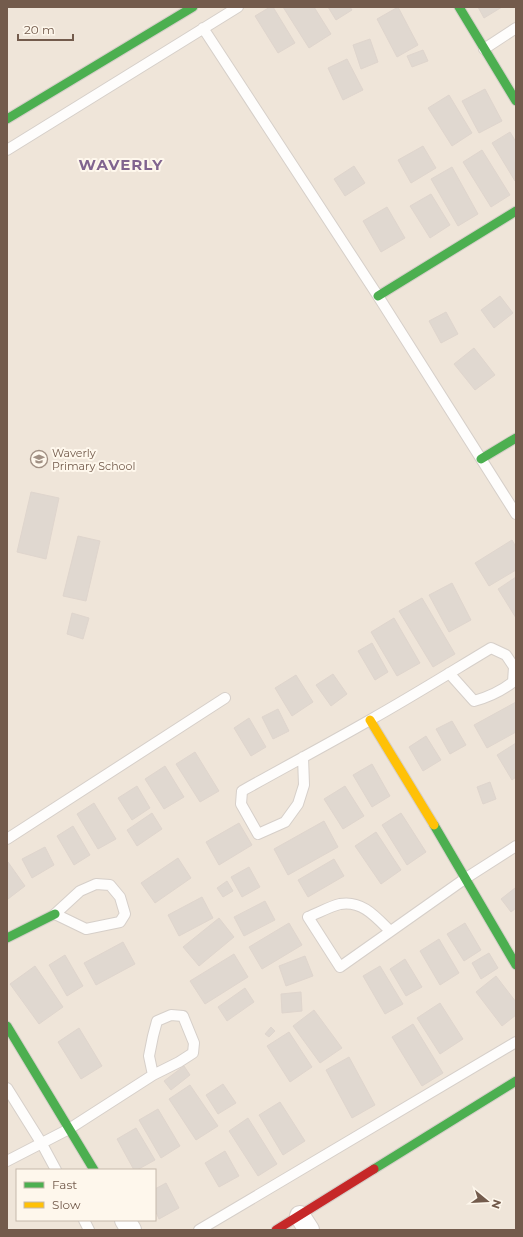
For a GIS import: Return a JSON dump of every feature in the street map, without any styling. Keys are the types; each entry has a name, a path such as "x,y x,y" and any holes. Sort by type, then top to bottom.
{"street":[{"path":"459,7 516,101"},
{"path":"7,119 189,8"},
{"path":"378,296 516,211"},
{"path":"481,459 516,438"},
{"path":"370,720 466,878 516,965"},
{"path":"7,938 55,914"},
{"path":"7,1026 93,1169"},
{"path":"276,1230 304,1223 516,1081"},
{"path":"126,1221 131,1230"}],"lane":[{"path":"7,150 238,7"},
{"path":"203,28 378,296 516,514"},
{"path":"484,49 516,28"},
{"path":"303,757 304,785 298,804 285,822 258,834 241,804 242,791 303,757 370,720 491,648 506,655 514,667 513,682 500,692 474,701 449,673"},
{"path":"7,839 225,698"},
{"path":"390,931 373,914 357,904 340,904 308,917 340,967 466,878 516,846"},
{"path":"96,884 110,885 120,897 125,914 120,922 86,929 55,914 80,891 96,884"},
{"path":"7,1161 69,1129 153,1075 193,1053 194,1043 183,1016 171,1015 158,1021 149,1056 153,1075"},
{"path":"199,1230 516,1042"},
{"path":"7,1088 42,1144 55,1169"},
{"path":"84,1221 89,1230"}],"shaded area":[{"path":"7,7 516,7 516,1230 7,1230"}],"building":[{"path":"270,7 273,7 295,43 278,53 255,16"},
{"path":"283,7 314,7 331,34 309,48"},
{"path":"328,7 350,7 352,10 336,20"},
{"path":"398,7 418,45 397,57 377,19"},
{"path":"478,7 502,7 484,18"},
{"path":"370,39 378,62 361,69 353,45"},
{"path":"423,50 428,61 412,67 407,56"},
{"path":"347,59 363,90 343,100 328,68"},
{"path":"485,89 502,121 479,133 462,101"},
{"path":"449,95 472,133 452,146 428,108"},
{"path":"510,132 516,142 515,181 492,143"},
{"path":"423,146 436,168 411,183 398,160"},
{"path":"482,150 510,195 491,207 463,162"},
{"path":"354,166 365,183 345,196 334,179"},
{"path":"452,167 478,214 458,226 431,179"},
{"path":"431,194 450,225 430,238 410,206"},
{"path":"387,207 405,238 381,252 363,221"},
{"path":"500,296 513,313 494,328 481,310"},
{"path":"446,312 458,334 441,343 429,321"},
{"path":"474,348 495,375 475,390 454,364"},
{"path":"31,492 59,498 46,559 17,552"},
{"path":"78,536 100,541 86,601 63,596"},
{"path":"512,540 516,547 516,570 489,586 475,563"},
{"path":"516,577 516,618 498,589"},
{"path":"452,583 471,620 449,632 429,595"},
{"path":"422,598 455,654 433,667 399,611"},
{"path":"72,613 89,618 83,639 67,634"},
{"path":"394,618 420,663 397,676 371,632"},
{"path":"372,643 388,672 375,680 358,651"},
{"path":"333,674 347,694 331,706 316,685"},
{"path":"296,675 313,702 292,716 275,688"},
{"path":"516,702 516,732 487,748 474,725"},
{"path":"278,709 289,731 273,739 262,717"},
{"path":"249,718 266,747 251,756 234,728"},
{"path":"452,721 466,745 450,754 436,729"},
{"path":"426,736 441,760 423,771 409,747"},
{"path":"516,743 516,777 512,780 497,755"},
{"path":"195,752 219,791 200,802 176,764"},
{"path":"372,764 390,796 372,807 353,775"},
{"path":"165,766 184,797 164,809 145,779"},
{"path":"490,782 496,799 483,804 477,787"},
{"path":"137,786 150,808 132,820 118,798"},
{"path":"345,786 364,816 343,829 324,799"},
{"path":"94,803 116,839 98,849 77,814"},
{"path":"152,813 162,829 137,846 127,830"},
{"path":"401,813 426,852 407,865 382,825"},
{"path":"324,821 338,847 288,875 274,849"},
{"path":"239,823 252,845 219,865 206,842"},
{"path":"73,826 90,855 74,865 57,836"},
{"path":"376,832 401,870 381,884 355,846"},
{"path":"45,847 54,865 32,878 22,859"},
{"path":"178,858 191,878 155,903 141,883"},
{"path":"334,859 344,876 308,897 298,880"},
{"path":"8,862 25,886 8,899 7,897"},
{"path":"249,867 260,887 242,897 231,877"},
{"path":"227,881 233,891 223,897 217,888"},
{"path":"515,888 516,908 511,912 501,899"},
{"path":"202,897 213,918 179,936 168,915"},
{"path":"265,901 275,920 244,936 234,917"},
{"path":"219,918 234,937 199,966 183,947"},
{"path":"289,923 302,945 262,969 249,947"},
{"path":"465,923 481,950 464,961 447,934"},
{"path":"439,939 459,973 440,985 420,951"},
{"path":"123,942 135,964 96,985 84,963"},
{"path":"489,953 498,968 481,979 472,963"},
{"path":"234,954 248,977 205,1004 190,981"},
{"path":"65,955 83,986 67,996 49,965"},
{"path":"305,956 313,976 286,986 279,966"},
{"path":"405,959 422,987 406,996 390,969"},
{"path":"35,966 63,1007 39,1024 10,984"},
{"path":"380,966 403,1004 385,1014 363,976"},
{"path":"496,976 516,1002 516,1015 502,1026 476,992"},
{"path":"245,988 254,1002 227,1021 218,1007"},
{"path":"301,992 302,1011 282,1013 281,994"},
{"path":"440,1003 463,1039 440,1054 417,1018"},
{"path":"314,1010 342,1048 320,1063 293,1026"},
{"path":"413,1024 443,1073 422,1086 392,1037"},
{"path":"271,1027 275,1031 269,1037 265,1034"},
{"path":"79,1028 102,1066 81,1079 58,1042"},
{"path":"289,1032 312,1067 290,1082 267,1046"},
{"path":"349,1057 375,1105 352,1118 326,1070"},
{"path":"184,1066 190,1075 171,1090 164,1081"},
{"path":"223,1084 236,1103 218,1114 206,1095"},
{"path":"190,1085 218,1126 196,1140 169,1099"},
{"path":"280,1102 305,1141 283,1155 259,1115"},
{"path":"158,1109 180,1146 161,1158 139,1120"},
{"path":"248,1118 277,1164 258,1176 229,1131"},
{"path":"136,1128 155,1160 139,1169 133,1169 117,1139"},
{"path":"225,1151 239,1176 219,1187 205,1163"},
{"path":"166,1183 179,1208 159,1219 156,1212 156,1188"}],"traffic: fast":[{"path":"7,119 193,7"},
{"path":"459,7 516,101"},
{"path":"378,296 516,211"},
{"path":"481,459 516,438"},
{"path":"434,825 516,965"},
{"path":"7,938 55,914"},
{"path":"7,1026 93,1169"},
{"path":"374,1169 516,1081"}],"traffic: slow":[{"path":"370,720 434,825"}],"traffic: jam":[{"path":"276,1230 374,1169"}],"place":[{"name":"Waverly Primary School","path":"39,459"}],"district":[{"name":"WAVERLY","path":"121,164"}]}
